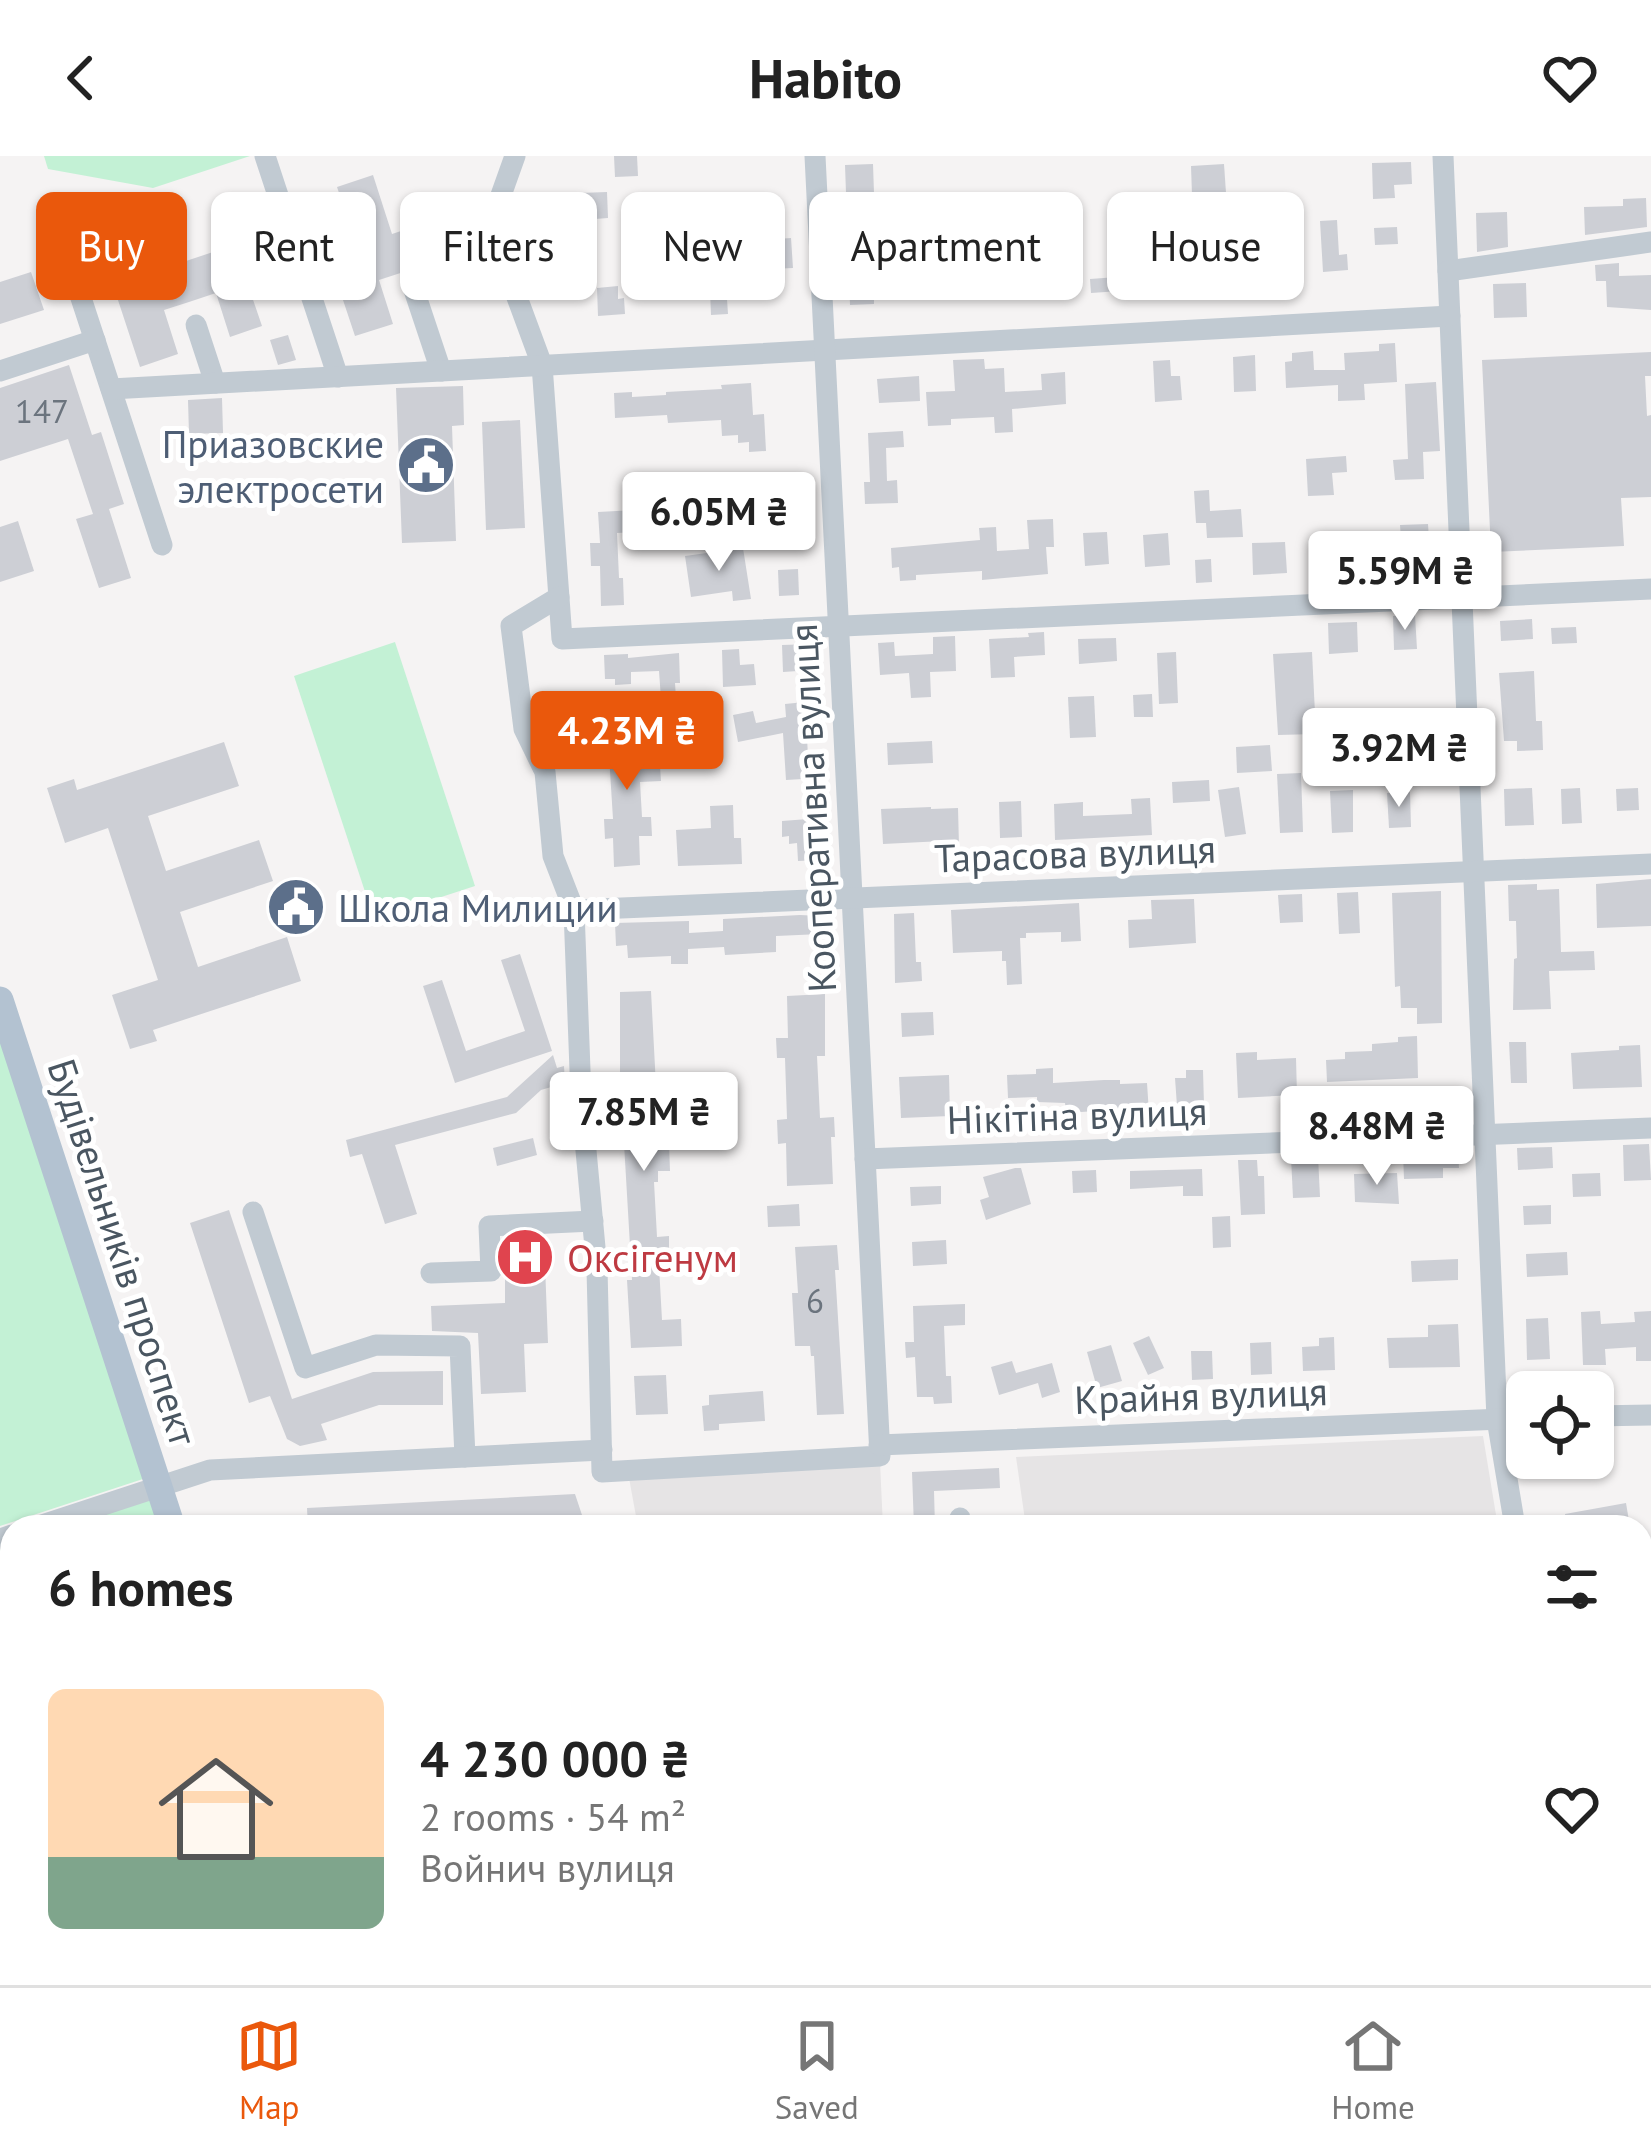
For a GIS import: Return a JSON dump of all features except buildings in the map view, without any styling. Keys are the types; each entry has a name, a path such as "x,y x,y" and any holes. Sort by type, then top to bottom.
{"main road":[{"name":"Будівельників проспект","path":"0,1000 168,1515"}],"street":[{"path":"266,156 338,376"},
{"path":"502,192 515,156"},
{"name":"Кооперативна вулиця","path":"815,156 879,1451"},
{"path":"1443,156 1497,1419 1513,1515"},
{"path":"1448,271 1651,242"},
{"path":"82,300 163,545"},
{"path":"417,300 441,371"},
{"path":"519,300 542,365 562,639 1651,589"},
{"path":"111,389 1450,316"},
{"path":"196,325 215,383"},
{"path":"0,371 95,340"},
{"path":"559,597 511,626 524,729 544,772 553,856 574,910 581,1096 597,1269 602,1461"},
{"name":"Тарасова вулиця","path":"574,910 1651,864"},
{"name":"Нікітіна вулиця","path":"865,1159 1651,1128"},
{"path":"253,1212 305,1368 376,1345 460,1346 465,1457"},
{"path":"431,1273 491,1271 489,1226 593,1221"},
{"path":"1614,1416 1651,1415"},
{"name":"Крайня вулиця","path":"73,1515 210,1470 465,1457 602,1461 879,1451 1506,1419"}],"shaded area":[{"path":"1483,1436 1496,1515 1024,1515 1016,1457"},
{"path":"880,1463 882,1515 636,1515 629,1478"}],"green space":[{"path":"44,156 250,156 153,188 48,169"},
{"path":"395,642 475,886 374,919 294,676"},
{"path":"0,1034 146,1478 33,1515 0,1515"},
{"path":"152,1499 157,1515 103,1515"}],"place":[{"name":"Приазовские электросети","path":"426,465"},
{"name":"Школа Милиции","path":"296,907"},
{"name":"Оксігенум","path":"525,1257"}]}
